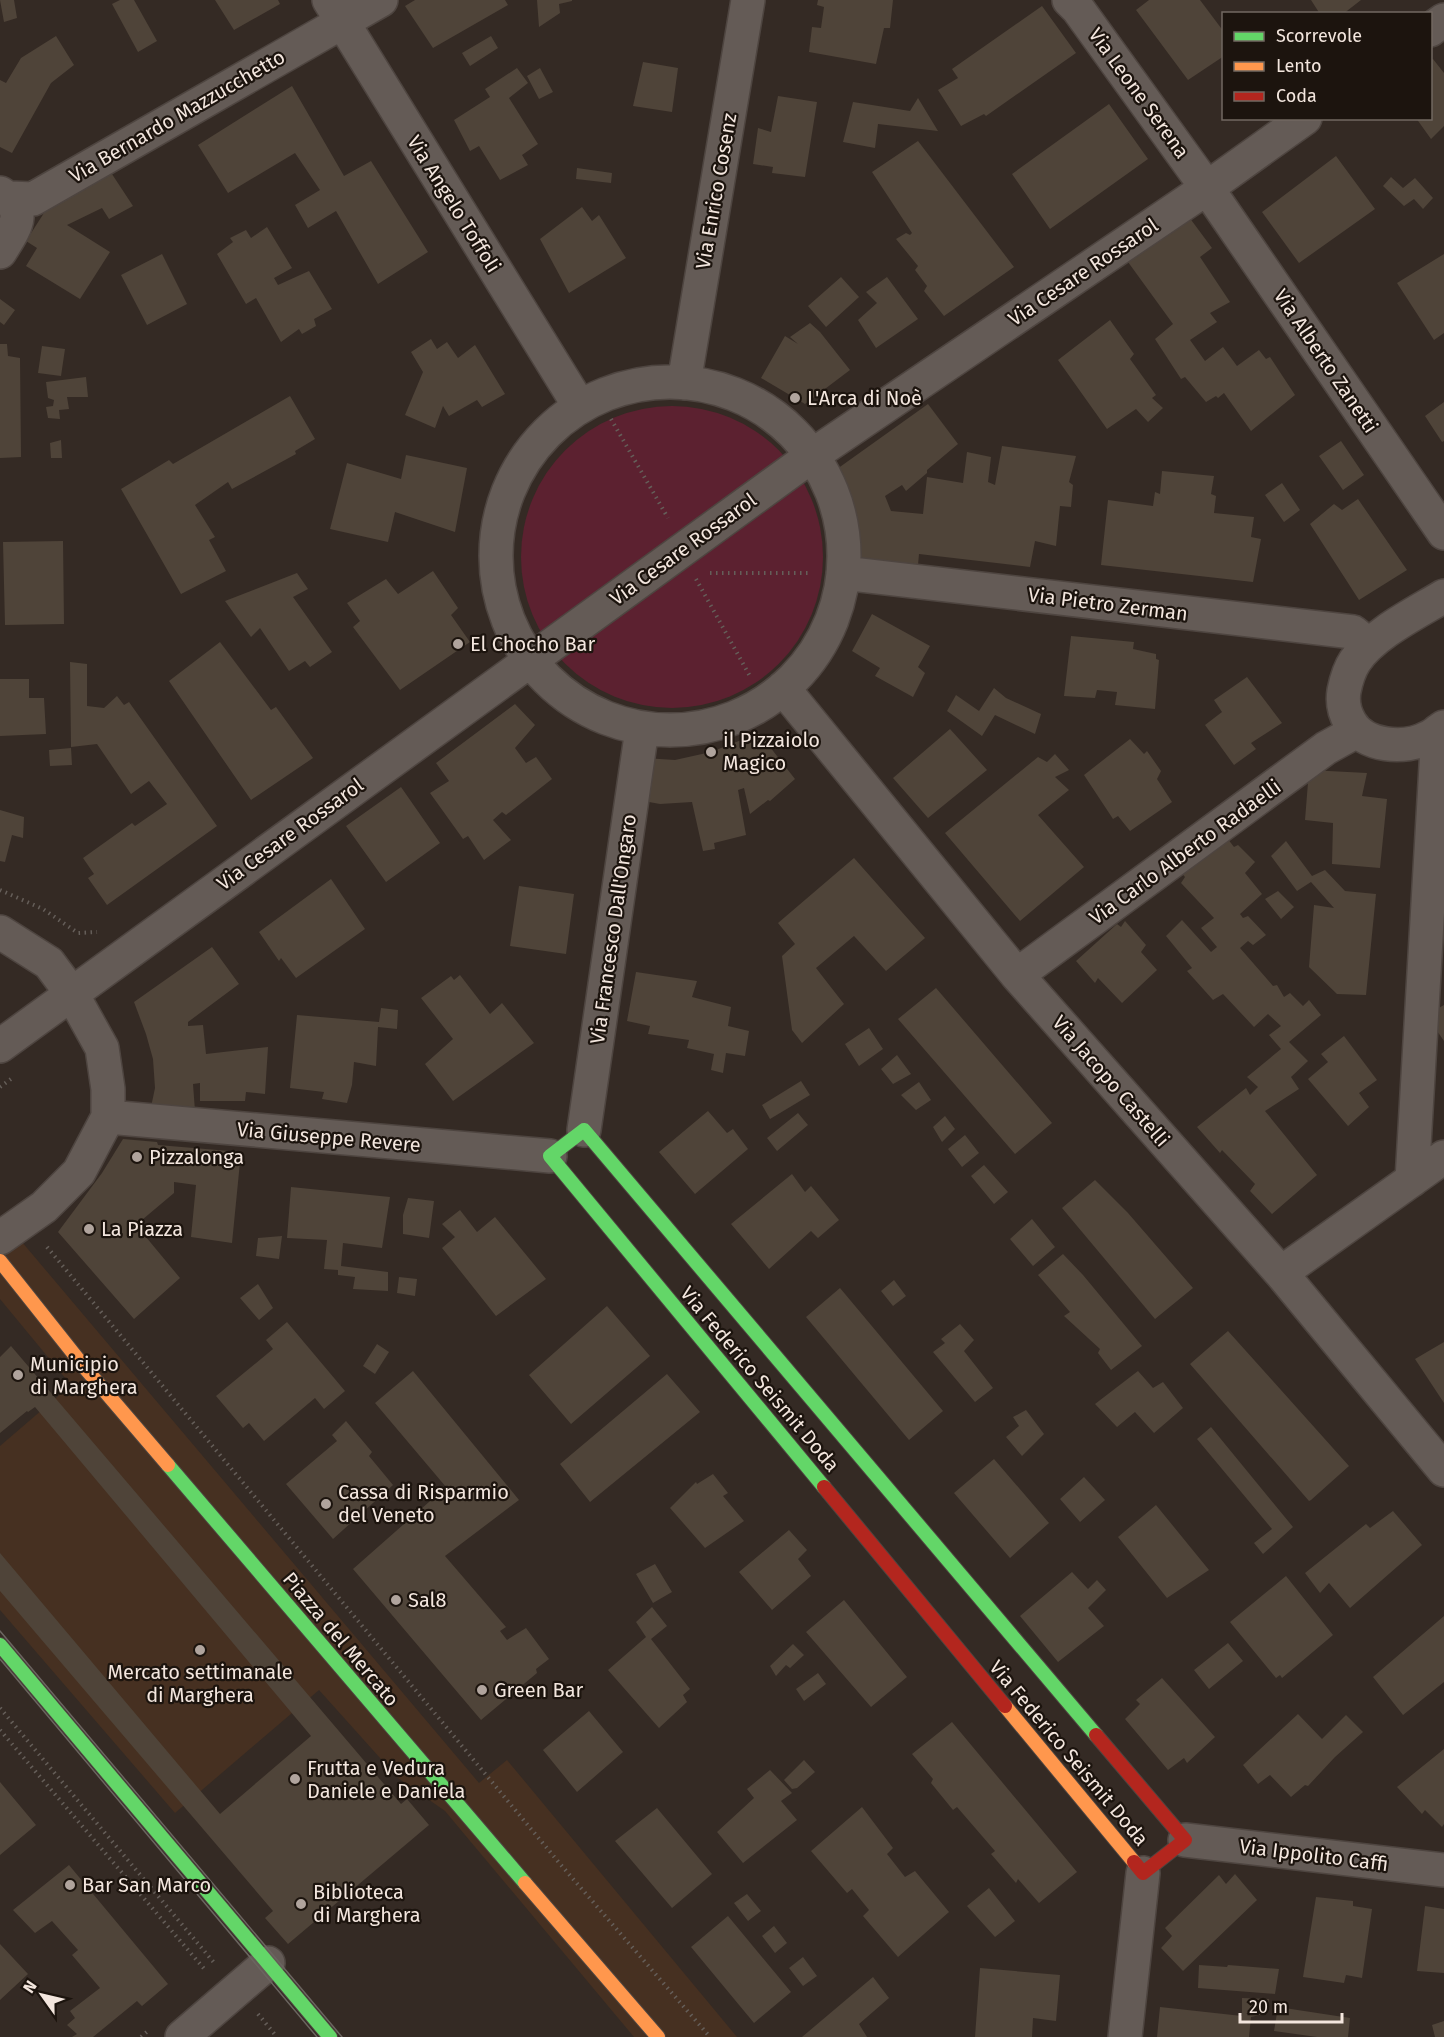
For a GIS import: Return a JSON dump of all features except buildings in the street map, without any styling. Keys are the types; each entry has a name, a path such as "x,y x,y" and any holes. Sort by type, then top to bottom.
{"street":[{"path":"335,11 381,0"},
{"name":"Via Enrico Cosenz","path":"684,383 748,0"},
{"name":"Via Leone Serena","path":"1070,0 1207,188"},
{"name":"Via Bernardo Mazzucchetto","path":"5,196 33,199 335,11"},
{"name":"Via Angelo Toffoli","path":"335,11 592,402"},
{"path":"1432,29 1444,20"},
{"name":"Via Cesare Rossarol","path":"0,1046 813,455 1207,188 1302,120"},
{"name":"Via Alberto Zanetti","path":"1207,188 1444,533"},
{"path":"0,252 17,224 18,211 5,196"},
{"path":"684,383 715,388 744,398 771,414 813,455 829,485 840,519 843,573 833,616 813,656 772,695 741,716 693,729 642,729 600,717 563,694 530,660 512,631 500,596 496,560 499,524 510,489 527,457 551,429 592,402 613,392 648,384 684,383"},
{"name":"Via Pietro Zerman","path":"843,573 1353,632 1369,645"},
{"path":"1441,729 1428,738 1418,741 1393,744 1376,742 1355,732 1344,711 1342,700 1353,663 1369,645 1410,616 1444,596"},
{"name":"Via Jacopo Castelli","path":"772,695 1281,1274 1444,1470"},
{"name":"Via Francesco Dall'Ongaro","path":"584,1130 642,729"},
{"path":"1412,1180 1441,729"},
{"name":"Via Carlo Alberto Radaelli","path":"1017,975 1326,748 1355,732"},
{"path":"0,932 49,963 72,993 102,1048 108,1089 108,1117 79,1172 44,1207 0,1238"},
{"name":"Via Giuseppe Revere","path":"108,1117 550,1156"},
{"path":"550,1156 584,1130"},
{"name":"Via Federico Seismit Doda","path":"550,1156 1143,1873 1185,1840 584,1130"},
{"path":"1281,1274 1444,1157"},
{"name":"Piazza del Mercato","path":"0,1261 85,1368 361,1694 658,2037"},
{"path":"0,1645 330,2037"},
{"name":"Via Ippolito Caffi","path":"1185,1840 1444,1870"},
{"path":"1125,2037 1143,1873"},
{"path":"182,2037 268,1963"}],"path":[{"path":"592,402 610,418 669,518"},
{"path":"704,573 843,573"},
{"path":"696,578 754,684 772,695"},
{"path":"0,890 43,909 78,933 90,933"},
{"path":"0,1087 18,1074"},
{"path":"71,1276 561,1865 710,2037"},
{"path":"0,1708 220,1970"},
{"path":"0,1730 211,1978"},
{"path":"255,2010 278,2037"},
{"path":"141,2037 150,2030"}],"shaded area":[{"path":"672,406 701,409 743,424 768,441 788,461 811,499 820,528 823,557 820,586 805,628 788,653 768,673 730,696 701,705 672,708 643,705 601,690 576,673 556,653 533,615 524,586 521,557 524,528 539,486 556,461 576,441 614,418 643,409"},
{"name":"Mercato settimanale di Marghera","path":"0,1216 479,1783 507,1760 737,2037 634,2037 445,1811 398,1778 319,1690 175,1813 0,1610 0,1446 71,1385 0,1299"}],"tram line":[{"path":"0,1631 342,2037"},
{"path":"0,1659 317,2037"}],"traffic: fast":[{"path":"584,1130 1096,1735"},
{"path":"584,1130 550,1156 824,1487"},
{"path":"168,1465 525,1883"},
{"path":"0,1645 330,2037"}],"traffic: slow":[{"path":"0,1261 85,1368 168,1465"},
{"path":"1005,1706 1134,1862"},
{"path":"525,1883 658,2037"}],"traffic: jam":[{"path":"824,1487 1005,1706"},
{"path":"1096,1735 1185,1840 1143,1873 1134,1862"}],"place":[{"name":"L'Arca di Noè","path":"795,398"},
{"name":"El Chocho Bar","path":"458,644"},
{"name":"il Pizzaiolo Magico","path":"711,752"},
{"name":"Pizzalonga","path":"137,1157"},
{"name":"La Piazza","path":"89,1229"},
{"name":"Municipio di Marghera","path":"18,1375"},
{"name":"Cassa di Risparmio del Veneto","path":"326,1504"},
{"name":"Sal8","path":"396,1600"},
{"name":"Mercato settimanale di Marghera","path":"200,1650"},
{"name":"Green Bar","path":"482,1690"},
{"name":"Frutta e Vedura Daniele e Daniela","path":"295,1779"},
{"name":"Bar San Marco","path":"70,1885"},
{"name":"Biblioteca di Marghera","path":"301,1904"}]}
